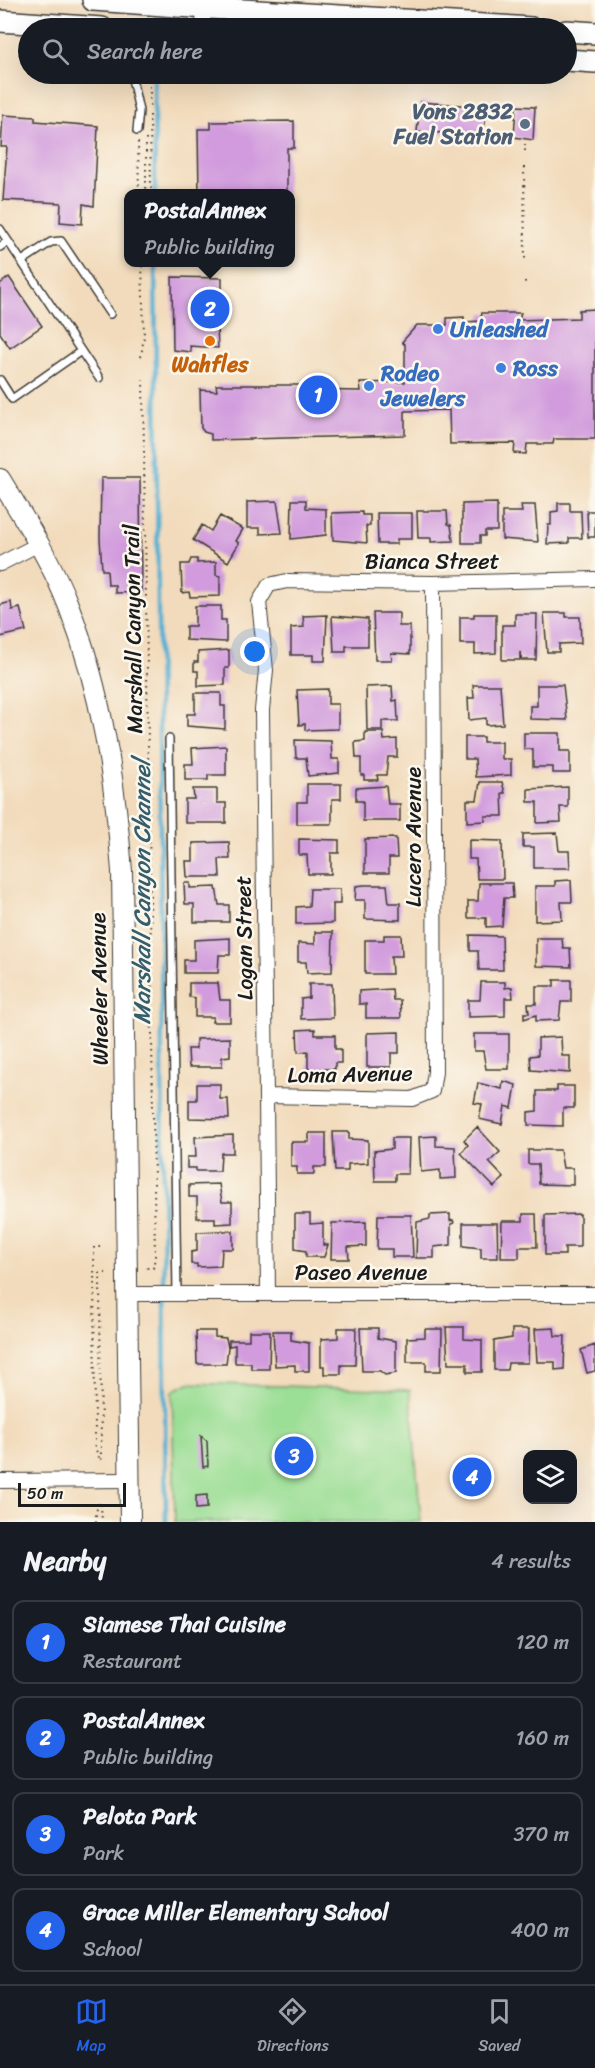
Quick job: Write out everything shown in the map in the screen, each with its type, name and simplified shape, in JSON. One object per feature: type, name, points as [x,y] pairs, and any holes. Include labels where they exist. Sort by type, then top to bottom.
[{"type":"main road","points":[[106,1],[177,6],[203,12],[326,18]]},
{"type":"main road","points":[[0,21],[18,22]]},
{"type":"main road","points":[[577,32],[595,33]]},
{"type":"main road","points":[[577,61],[595,62]]},
{"type":"main road","name":"Wheeler Avenue","points":[[0,479],[39,544],[69,606],[86,656],[104,723],[116,800],[122,871],[130,1522]]},
{"type":"street","points":[[0,564],[39,544]]},
{"type":"street","name":"Bianca Street","points":[[269,585],[287,581],[432,583],[595,579]]},
{"type":"street","name":"Lucero Avenue","points":[[432,583],[435,1072],[432,1091]]},
{"type":"street","name":"Logan Street","points":[[268,1293],[262,710],[266,670],[259,602],[269,585]]},
{"type":"street","name":"Loma Avenue","points":[[267,1096],[412,1099],[432,1091]]},
{"type":"street","name":"Paseo Avenue","points":[[127,1294],[595,1294]]},
{"type":"street","points":[[0,1481],[129,1480]]},
{"type":"lane","points":[[133,84],[139,111],[137,131]]},
{"type":"lane","points":[[0,229],[99,378]]},
{"type":"lane","points":[[0,247],[8,241]]},
{"type":"lane","points":[[22,261],[51,242],[62,241],[110,314]]},
{"type":"lane","points":[[0,380],[12,399],[81,351]]},
{"type":"lane","points":[[169,740],[169,1295]]},
{"type":"path","points":[[150,84],[151,189]]},
{"type":"path","points":[[140,189],[137,131],[146,131],[146,189]]},
{"type":"path","points":[[525,144],[525,151]]},
{"type":"path","points":[[524,167],[525,263]]},
{"type":"path","points":[[141,357],[144,336],[142,267]]},
{"type":"path","points":[[525,281],[525,286]]},
{"type":"path","name":"Marshall Canyon Trail","points":[[143,379],[155,1257],[153,1268],[146,1268]]},
{"type":"path","points":[[100,1247],[94,1247],[95,1448],[101,1462],[100,1273],[106,1273]]},
{"type":"path","points":[[96,1522],[96,1511],[100,1501],[102,1522]]},
{"type":"green space","points":[[188,1383],[410,1390],[421,1522],[175,1522],[172,1391]]},
{"type":"building","points":[[420,102],[486,107],[484,134],[417,132]]},
{"type":"building","name":"Vons 2832 Fuel Station","points":[[516,106],[535,107],[533,140],[514,137]]},
{"type":"building","points":[[3,115],[35,117],[35,121],[98,126],[94,206],[83,204],[82,224],[60,222],[61,203],[3,200],[7,147],[1,147]]},
{"type":"building","points":[[294,121],[294,148],[287,148],[287,189],[199,189],[198,129],[211,129],[211,122]]},
{"type":"building","points":[[9,277],[42,326],[10,348],[0,333],[0,284]]},
{"type":"building","points":[[172,277],[222,278],[222,306],[216,306],[218,348],[190,346],[191,352],[173,350]]},
{"type":"building","points":[[595,309],[595,439],[554,439],[553,444],[527,444],[526,454],[514,453],[515,443],[450,444],[449,410],[405,411],[405,435],[211,440],[211,434],[204,432],[201,428],[200,390],[217,391],[216,385],[301,385],[300,390],[361,391],[360,383],[405,382],[405,345],[402,342],[417,325],[447,325],[447,318],[464,317],[464,322],[480,321],[482,313],[521,313],[519,320],[579,318],[579,310]]},
{"type":"building","points":[[101,478],[140,478],[141,592],[115,593],[115,585],[108,585],[107,570],[102,570]]},
{"type":"building","points":[[292,500],[306,500],[306,508],[326,509],[326,535],[291,539]]},
{"type":"building","points":[[277,501],[282,533],[260,534],[260,528],[247,528],[247,502]]},
{"type":"building","points":[[497,503],[497,531],[485,531],[485,536],[480,536],[480,543],[462,543],[462,504]]},
{"type":"building","points":[[558,503],[570,503],[570,511],[581,511],[582,538],[569,538],[569,543],[547,544],[551,512],[558,511]]},
{"type":"building","points":[[521,505],[535,505],[538,542],[502,539],[502,512],[522,512]]},
{"type":"building","points":[[417,511],[447,511],[453,541],[431,542],[431,538],[418,538]]},
{"type":"building","points":[[587,511],[595,511],[595,537],[588,537]]},
{"type":"building","points":[[362,512],[362,515],[370,515],[370,526],[366,526],[367,543],[333,540],[332,513]]},
{"type":"building","points":[[377,513],[412,513],[412,539],[397,539],[397,544],[378,544]]},
{"type":"building","points":[[220,516],[243,529],[236,541],[239,543],[228,562],[193,540],[202,525],[211,531]]},
{"type":"building","points":[[191,559],[197,559],[197,563],[216,562],[216,575],[220,576],[220,596],[190,597],[189,592],[182,593],[181,564],[189,564]]},
{"type":"building","points":[[11,602],[12,610],[20,608],[26,631],[0,637],[0,605]]},
{"type":"building","points":[[195,606],[221,606],[221,620],[226,620],[226,642],[186,640],[186,626],[195,626]]},
{"type":"building","points":[[373,613],[399,613],[399,626],[410,626],[410,654],[391,653],[392,660],[375,660]]},
{"type":"building","points":[[544,613],[566,613],[566,617],[580,617],[581,643],[559,644],[559,652],[547,652]]},
{"type":"building","points":[[474,614],[496,614],[496,653],[475,654],[475,644],[460,644],[460,617],[474,617]]},
{"type":"building","points":[[515,614],[537,614],[536,660],[522,660],[520,652],[520,660],[502,660],[502,625],[515,625]]},
{"type":"building","points":[[327,615],[325,661],[313,661],[313,655],[291,655],[291,628],[304,627],[303,616]]},
{"type":"building","points":[[332,616],[368,619],[368,646],[346,646],[346,652],[334,652]]},
{"type":"building","points":[[229,650],[229,668],[225,668],[225,685],[198,686],[198,671],[194,671],[194,662],[198,662],[198,652]]},
{"type":"building","points":[[473,685],[500,685],[503,724],[486,725],[486,718],[469,720],[468,698],[474,698]]},
{"type":"building","points":[[537,685],[563,685],[567,720],[530,719],[530,706],[537,706]]},
{"type":"building","points":[[392,686],[393,701],[397,700],[398,721],[382,721],[382,730],[367,730],[366,687]]},
{"type":"building","points":[[328,689],[328,704],[338,704],[338,729],[305,730],[305,724],[299,725],[297,690]]},
{"type":"building","points":[[195,693],[221,693],[221,706],[225,706],[225,729],[187,726],[187,714],[195,714]]},
{"type":"building","points":[[365,732],[383,732],[384,740],[397,739],[397,757],[388,757],[386,775],[377,775],[378,780],[364,780],[364,775],[361,775],[361,758],[356,758],[355,742],[365,741]]},
{"type":"building","points":[[524,733],[560,733],[560,751],[570,751],[570,773],[553,773],[553,767],[533,767],[533,749],[524,749]]},
{"type":"building","points":[[465,737],[483,737],[483,742],[502,742],[502,759],[511,759],[511,775],[476,777],[475,759],[465,759]]},
{"type":"building","points":[[295,740],[331,741],[332,759],[339,759],[339,773],[308,776],[306,758],[296,758]]},
{"type":"building","points":[[226,746],[226,775],[208,775],[208,780],[185,780],[185,764],[193,764],[192,748]]},
{"type":"building","points":[[480,782],[502,782],[505,793],[502,793],[503,816],[485,816],[485,821],[467,822],[467,800],[477,800]]},
{"type":"building","points":[[307,784],[341,784],[341,799],[332,799],[332,824],[297,824],[297,802],[307,802]]},
{"type":"building","points":[[386,786],[388,804],[400,804],[400,821],[363,821],[363,801],[356,801],[356,788]]},
{"type":"building","points":[[568,787],[568,807],[560,807],[561,822],[537,823],[537,802],[528,802],[528,789]]},
{"type":"building","points":[[193,789],[217,789],[217,803],[226,803],[226,823],[185,823],[185,799],[194,799]]},
{"type":"building","points":[[557,833],[559,851],[569,851],[570,868],[534,868],[534,847],[523,847],[523,834]]},
{"type":"building","points":[[396,838],[397,858],[389,858],[389,873],[365,873],[365,839]]},
{"type":"building","points":[[299,839],[339,840],[339,853],[331,853],[331,874],[308,874],[307,855],[299,855]]},
{"type":"building","points":[[469,840],[502,841],[503,879],[477,879],[476,859],[469,859]]},
{"type":"building","points":[[229,842],[230,859],[219,859],[220,877],[187,877],[186,861],[193,861],[193,843]]},
{"type":"building","points":[[571,880],[572,902],[561,902],[562,920],[535,921],[535,886],[555,886],[555,881]]},
{"type":"building","points":[[184,883],[190,883],[190,888],[216,887],[219,905],[229,905],[229,922],[194,922],[194,904],[185,904]]},
{"type":"building","points":[[479,883],[512,883],[513,898],[504,898],[502,926],[486,927],[486,918],[468,918],[468,901],[478,901]]},
{"type":"building","points":[[387,885],[389,903],[400,903],[400,920],[365,919],[365,900],[355,900],[356,886]]},
{"type":"building","points":[[310,889],[340,889],[340,904],[333,904],[333,923],[296,924],[296,907],[309,906]]},
{"type":"building","points":[[315,932],[333,932],[332,972],[307,973],[306,962],[298,962],[298,943],[315,944]]},
{"type":"building","points":[[384,935],[401,935],[402,956],[391,956],[392,974],[365,974],[365,940],[384,940]]},
{"type":"building","points":[[470,935],[502,936],[503,970],[479,970],[478,951],[470,951]]},
{"type":"building","points":[[230,938],[230,955],[219,955],[218,973],[184,973],[184,960],[194,960],[194,940]]},
{"type":"building","points":[[536,938],[562,938],[563,948],[570,948],[571,967],[536,966]]},
{"type":"building","points":[[554,980],[571,980],[571,1002],[561,1002],[559,1020],[536,1021],[536,1015],[524,1019],[524,1013],[529,1013],[528,1004],[536,1004],[536,986],[554,986]]},
{"type":"building","points":[[481,982],[505,982],[505,988],[512,987],[513,998],[505,998],[505,1016],[468,1017],[468,1000],[480,1000]]},
{"type":"building","points":[[189,983],[218,983],[220,1000],[230,1000],[230,1022],[212,1022],[213,1017],[195,1017],[195,998],[189,997]]},
{"type":"building","points":[[309,984],[332,984],[333,1018],[301,1019],[301,999],[309,998]]},
{"type":"building","points":[[392,989],[393,1000],[400,1000],[401,1018],[366,1018],[366,1004],[359,1004],[359,991]]},
{"type":"building","points":[[315,1029],[315,1035],[335,1035],[335,1049],[341,1049],[341,1063],[335,1063],[335,1069],[308,1069],[308,1051],[298,1052],[297,1030]]},
{"type":"building","points":[[399,1032],[399,1053],[391,1053],[391,1067],[367,1067],[367,1033]]},
{"type":"building","points":[[474,1034],[509,1034],[509,1069],[486,1069],[483,1051],[474,1051]]},
{"type":"building","points":[[561,1037],[562,1056],[570,1056],[570,1073],[531,1070],[530,1056],[538,1055],[538,1038]]},
{"type":"building","points":[[230,1038],[230,1056],[222,1057],[222,1067],[189,1067],[188,1049],[196,1049],[196,1039]]},
{"type":"building","points":[[503,1081],[516,1085],[512,1108],[505,1106],[502,1124],[479,1119],[482,1104],[474,1103],[478,1083],[502,1089]]},
{"type":"building","points":[[197,1084],[220,1084],[220,1099],[228,1099],[229,1119],[189,1118],[189,1100],[197,1100]]},
{"type":"building","points":[[557,1086],[574,1086],[574,1108],[563,1108],[563,1126],[528,1125],[528,1112],[537,1111],[537,1091],[557,1091]]},
{"type":"building","points":[[477,1127],[500,1152],[489,1162],[504,1178],[494,1187],[461,1153],[468,1145],[464,1140]]},
{"type":"building","points":[[333,1132],[349,1132],[349,1139],[368,1140],[368,1163],[348,1164],[348,1171],[335,1171]]},
{"type":"building","points":[[309,1133],[326,1133],[326,1167],[314,1167],[314,1174],[297,1174],[297,1167],[291,1167],[291,1142],[309,1142]]},
{"type":"building","points":[[233,1135],[233,1153],[221,1153],[220,1171],[196,1171],[196,1168],[187,1168],[187,1157],[196,1157],[195,1137]]},
{"type":"building","points":[[436,1136],[436,1146],[455,1147],[456,1178],[440,1179],[440,1170],[421,1172],[419,1137]]},
{"type":"building","points":[[392,1138],[409,1138],[408,1174],[395,1174],[395,1181],[375,1181],[374,1151],[392,1149]]},
{"type":"building","points":[[528,1150],[560,1150],[563,1168],[573,1168],[573,1185],[539,1184],[538,1164],[528,1164]]},
{"type":"building","points":[[219,1184],[222,1202],[232,1202],[232,1223],[215,1224],[215,1218],[197,1218],[197,1197],[189,1197],[189,1185]]},
{"type":"building","points":[[295,1214],[310,1214],[310,1224],[323,1223],[323,1245],[328,1245],[324,1257],[306,1257],[306,1251],[295,1249]]},
{"type":"building","points":[[450,1214],[450,1221],[453,1220],[454,1223],[451,1224],[451,1245],[434,1247],[434,1258],[416,1258],[417,1222],[430,1219],[430,1215]]},
{"type":"building","points":[[523,1214],[536,1214],[537,1247],[519,1247],[519,1258],[501,1258],[502,1221],[523,1221]]},
{"type":"building","points":[[580,1214],[580,1247],[565,1247],[565,1255],[545,1255],[545,1215]]},
{"type":"building","points":[[378,1215],[411,1215],[413,1257],[392,1257],[392,1249],[377,1249]]},
{"type":"building","points":[[366,1222],[366,1246],[348,1247],[349,1259],[331,1259],[332,1223]]},
{"type":"building","points":[[463,1223],[497,1223],[498,1258],[481,1258],[481,1248],[463,1246]]},
{"type":"building","points":[[233,1231],[233,1249],[222,1249],[221,1266],[197,1267],[197,1264],[191,1264],[191,1252],[197,1251],[197,1232]]},
{"type":"building","points":[[446,1327],[464,1327],[464,1339],[482,1340],[482,1372],[467,1372],[467,1364],[448,1364]]},
{"type":"building","points":[[338,1328],[356,1328],[355,1365],[341,1365],[341,1374],[324,1374],[324,1366],[321,1366],[321,1339],[338,1338]]},
{"type":"building","points":[[360,1328],[378,1328],[378,1338],[396,1341],[396,1373],[385,1375],[380,1371],[362,1371]]},
{"type":"building","points":[[554,1328],[555,1336],[565,1336],[564,1369],[555,1370],[555,1362],[537,1362],[535,1329]]},
{"type":"building","points":[[425,1329],[442,1329],[441,1371],[426,1371],[426,1362],[407,1362],[407,1338],[425,1337]]},
{"type":"building","points":[[512,1329],[529,1329],[528,1363],[508,1363],[507,1370],[494,1370],[494,1341],[512,1338]]},
{"type":"building","points":[[196,1331],[215,1331],[215,1337],[226,1338],[228,1347],[226,1364],[197,1364]]},
{"type":"building","points":[[249,1331],[270,1331],[269,1369],[251,1369],[251,1363],[235,1363],[235,1345],[229,1346],[229,1340],[249,1340]]},
{"type":"building","points":[[273,1331],[291,1331],[291,1340],[309,1343],[309,1371],[295,1371],[295,1365],[275,1366]]},
{"type":"building","points":[[595,1345],[595,1371],[587,1373],[581,1350]]},
{"type":"building","points":[[201,1436],[207,1441],[208,1466],[203,1467]]},
{"type":"building","points":[[207,1495],[207,1508],[196,1509],[196,1496]]},
{"type":"waterway","name":"Marshall Canyon Channel","points":[[154,84],[155,189]]},
{"type":"waterway","name":"Marshall Canyon Channel","points":[[155,267],[166,1522]]},
{"type":"place","name":"Vons 2832 Fuel Station","points":[[525,124]]},
{"type":"place","name":"PostalAnnex","points":[[210,309]]},
{"type":"place","name":"Unleashed","points":[[438,329]]},
{"type":"place","name":"Wahfles","points":[[210,341]]},
{"type":"place","name":"Ross","points":[[501,368]]},
{"type":"place","name":"Rodeo Jewelers","points":[[369,386]]},
{"type":"place","name":"Siamese Thai Cuisine","points":[[318,395]]},
{"type":"place","name":"Pelota Park","points":[[294,1456]]},
{"type":"place","name":"Grace Miller Elementary School","points":[[472,1477]]}]
